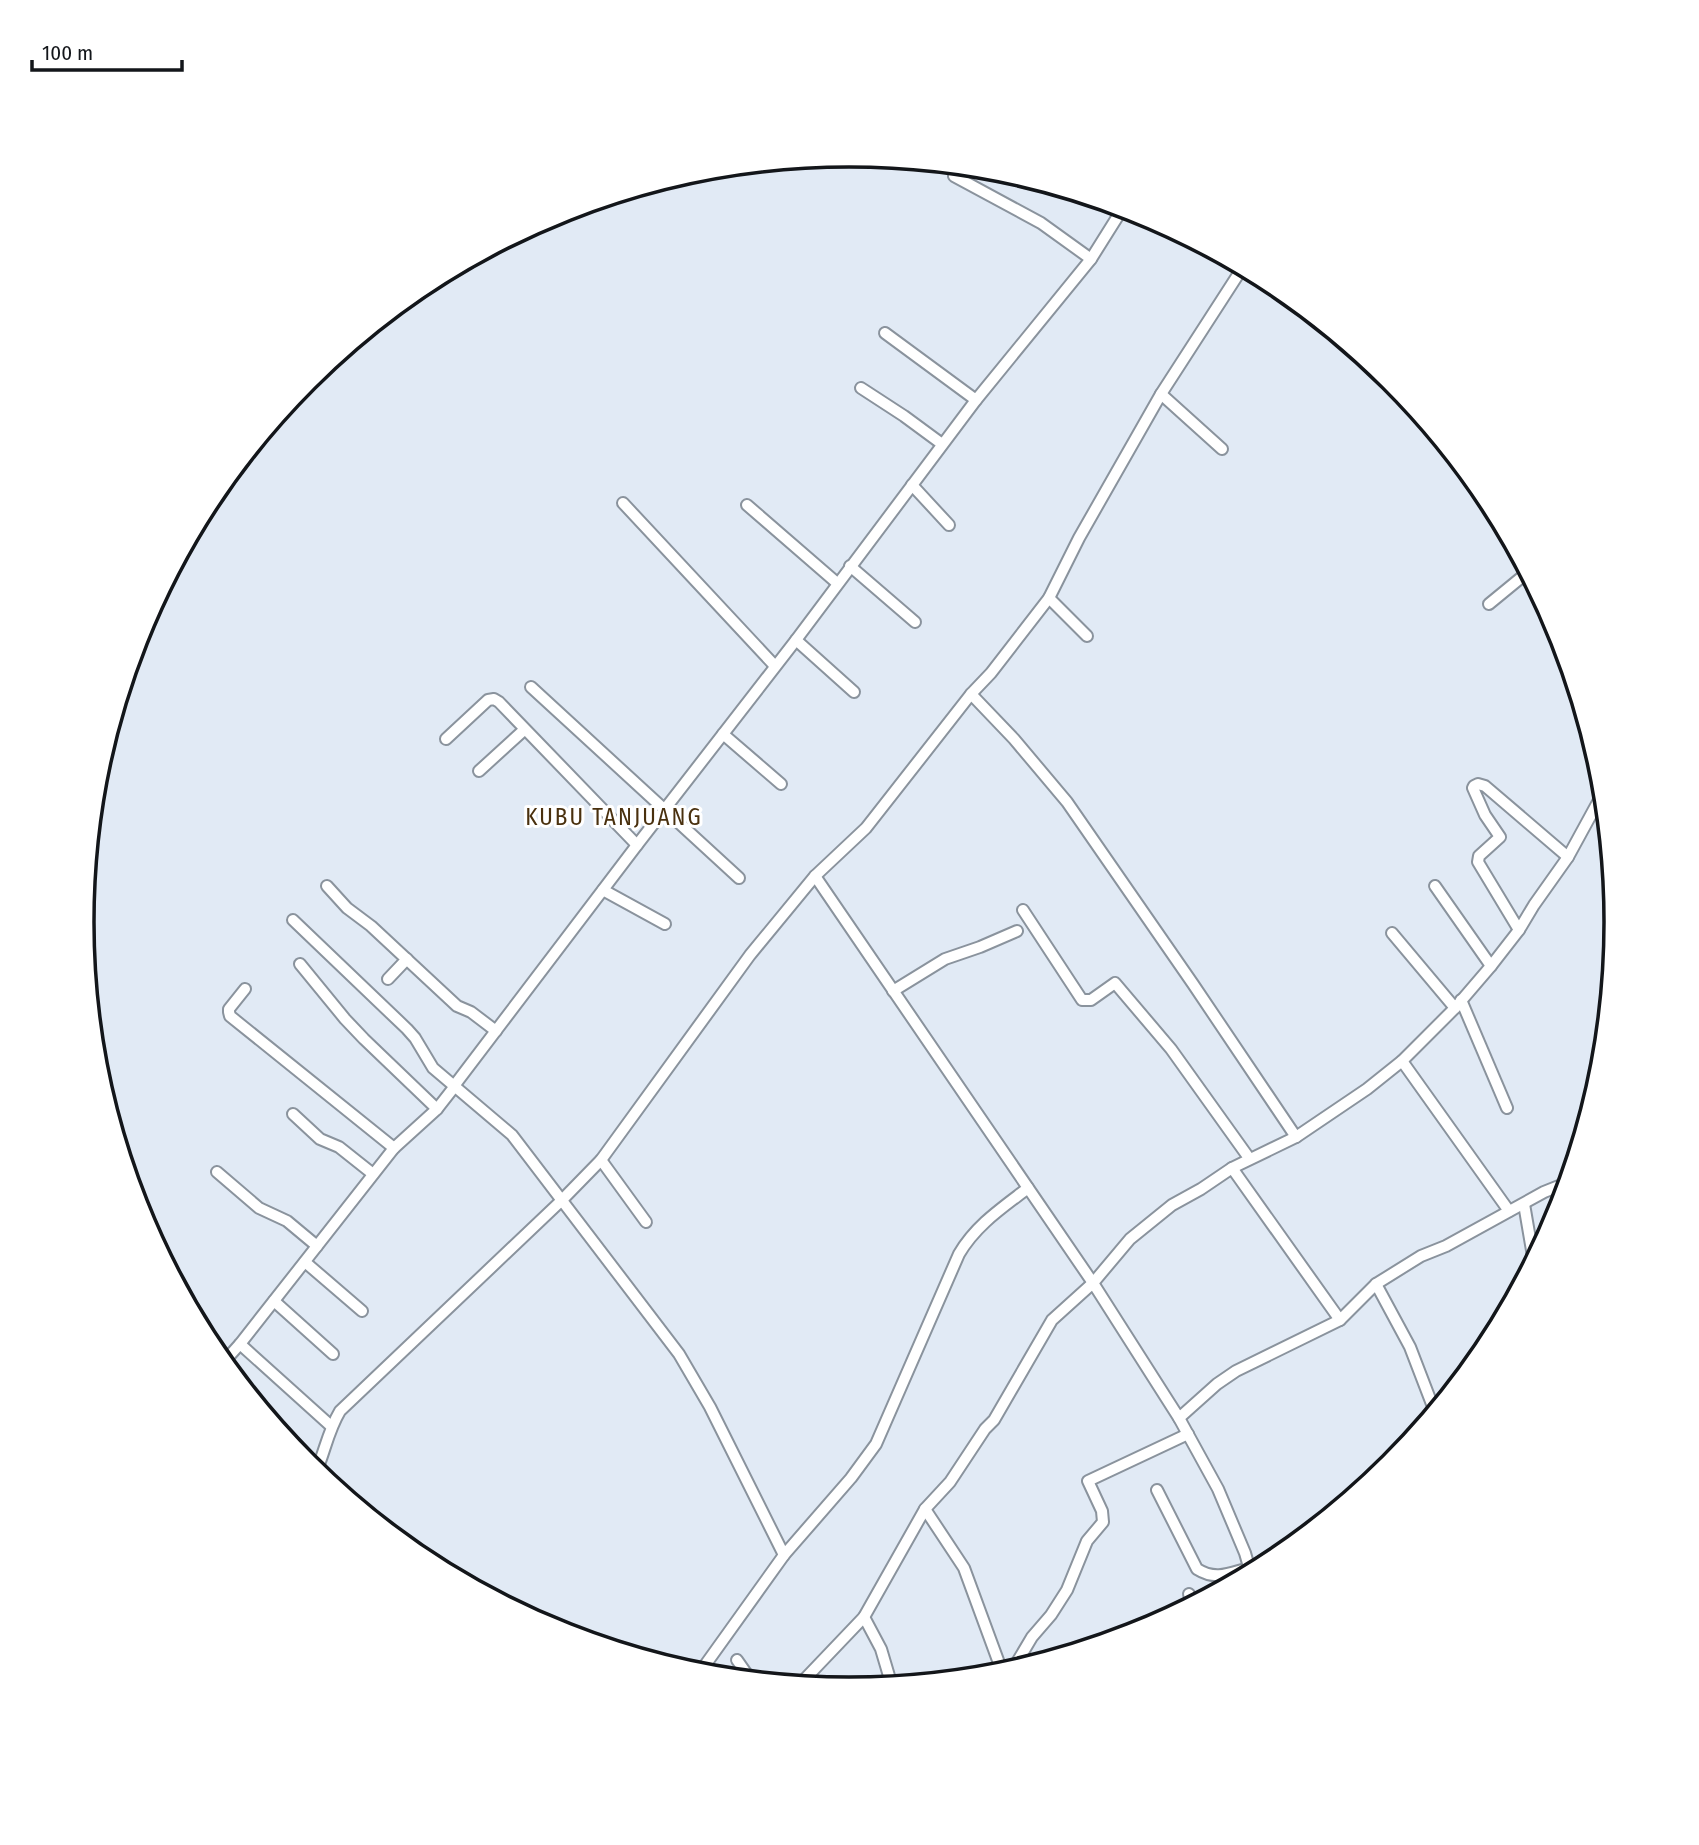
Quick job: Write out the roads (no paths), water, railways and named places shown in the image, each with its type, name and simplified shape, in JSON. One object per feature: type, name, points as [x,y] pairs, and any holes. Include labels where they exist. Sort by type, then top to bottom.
[{"type":"street","points":[[954,176],[1041,223],[1091,259]]},
{"type":"street","points":[[231,1354],[394,1148],[437,1109],[456,1086],[942,444],[1091,259],[1117,217]]},
{"type":"street","points":[[321,1461],[331,1426],[340,1411],[601,1160],[750,955],[815,876],[866,828],[1049,598],[1079,538],[1161,394],[1238,276]]},
{"type":"street","points":[[884,333],[976,400]]},
{"type":"street","points":[[862,388],[942,444]]},
{"type":"street","points":[[1161,394],[1222,449]]},
{"type":"street","points":[[912,485],[949,525]]},
{"type":"street","points":[[623,503],[775,666]]},
{"type":"street","points":[[747,505],[837,583]]},
{"type":"street","points":[[850,566],[915,622]]},
{"type":"street","points":[[1489,604],[1521,578]]},
{"type":"street","points":[[1049,598],[1087,636]]},
{"type":"street","points":[[796,640],[853,692]]},
{"type":"street","points":[[531,687],[739,878]]},
{"type":"street","points":[[971,694],[1068,802],[1296,1137]]},
{"type":"street","points":[[446,738],[488,700],[494,699],[637,845]]},
{"type":"street","points":[[479,771],[524,730]]},
{"type":"street","points":[[723,734],[781,784]]},
{"type":"street","points":[[1519,930],[1478,862],[1479,856],[1500,836],[1483,811],[1474,786],[1485,786],[1568,857]]},
{"type":"street","points":[[807,1676],[864,1617],[925,1509],[950,1482],[985,1429],[994,1420],[1052,1320],[1093,1283],[1130,1239],[1172,1205],[1249,1158],[1296,1137],[1367,1089],[1402,1061],[1458,1004],[1519,930],[1568,857],[1595,807]]},
{"type":"street","points":[[815,876],[1093,1283],[1179,1419],[1218,1489],[1247,1564]]},
{"type":"street","points":[[327,886],[346,908],[371,926],[457,1006],[471,1012],[496,1031]]},
{"type":"street","points":[[1435,886],[1491,966]]},
{"type":"street","points":[[603,890],[665,924]]},
{"type":"street","points":[[1023,910],[1083,1000],[1091,1000],[1115,983],[1130,998],[1171,1049],[1249,1158]]},
{"type":"street","points":[[293,920],[407,1029],[433,1068],[512,1135],[679,1354],[710,1407],[784,1555]]},
{"type":"street","points":[[893,991],[945,959],[1017,931]]},
{"type":"street","points":[[1392,933],[1458,1004],[1507,1108]]},
{"type":"street","points":[[388,979],[407,959]]},
{"type":"street","points":[[300,964],[345,1019],[437,1109]]},
{"type":"street","points":[[245,989],[229,1009],[230,1016],[394,1148]]},
{"type":"street","points":[[1402,1061],[1509,1211]]},
{"type":"street","points":[[293,1114],[320,1139],[339,1147],[373,1174]]},
{"type":"street","points":[[601,1160],[646,1222]]},
{"type":"street","points":[[1231,1168],[1339,1320]]},
{"type":"street","points":[[216,1172],[259,1208],[283,1218],[317,1246]]},
{"type":"street","points":[[1179,1419],[1217,1384],[1236,1371],[1339,1320],[1376,1284],[1421,1256],[1446,1246],[1556,1187]]},
{"type":"street","points":[[706,1664],[784,1555],[851,1478],[876,1444],[968,1238],[981,1224],[1028,1188]]},
{"type":"street","points":[[1524,1204],[1531,1246]]},
{"type":"street","points":[[305,1262],[362,1311]]},
{"type":"street","points":[[1376,1284],[1410,1347],[1431,1402]]},
{"type":"street","points":[[274,1301],[333,1354]]},
{"type":"street","points":[[240,1345],[331,1426]]},
{"type":"street","points":[[1020,1658],[1032,1637],[1051,1615],[1066,1590],[1087,1542],[1103,1522],[1102,1511],[1088,1480],[1188,1434]]},
{"type":"street","points":[[1157,1490],[1197,1569],[1216,1576],[1230,1574]]},
{"type":"street","points":[[925,1509],[964,1568],[999,1663]]},
{"type":"street","points":[[864,1617],[881,1649],[889,1676]]},
{"type":"street","points":[[737,1660],[744,1670]]},
{"type":"district","name":"KUBU TANJUANG","points":[[614,817]]}]
